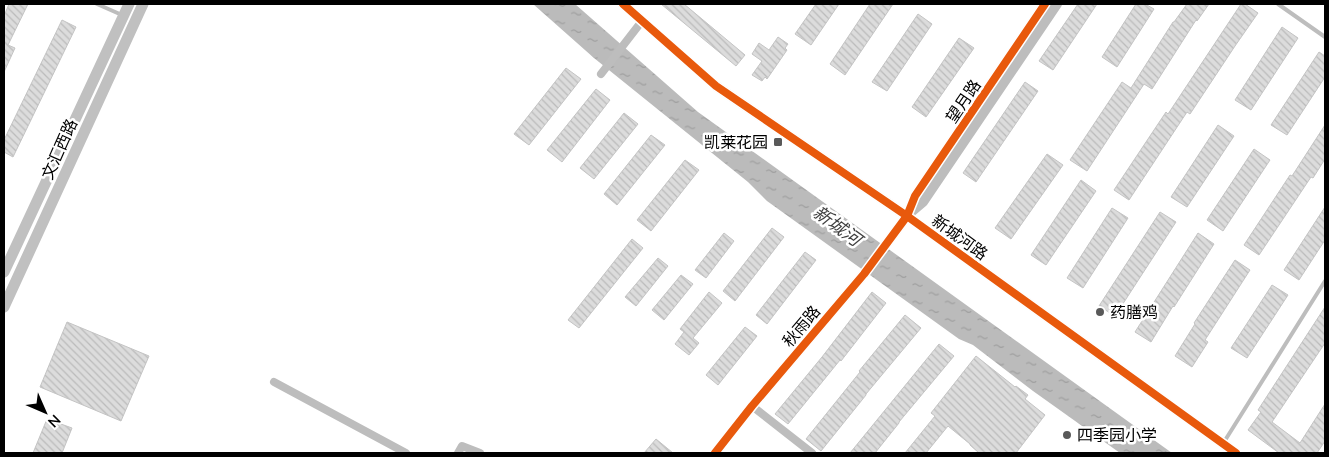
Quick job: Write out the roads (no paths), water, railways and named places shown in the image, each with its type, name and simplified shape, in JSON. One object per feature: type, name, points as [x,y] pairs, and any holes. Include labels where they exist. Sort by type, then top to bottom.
[{"type":"main road","name":"文汇西路","points":[[4,272],[129,4]]},
{"type":"main road","name":"文汇西路","points":[[4,307],[143,4]]},
{"type":"street","name":"新城河路","points":[[623,4],[716,86],[907,216],[1236,453]]},
{"type":"street","name":"望月路","points":[[907,216],[915,196],[1045,4]]},
{"type":"street","name":"望月路","points":[[907,216],[923,202],[1056,4]]},
{"type":"street","points":[[600,74],[642,21]]},
{"type":"street","name":"秋雨路","points":[[715,453],[752,406],[864,274],[907,216]]},
{"type":"street","points":[[274,382],[406,453]]},
{"type":"street","points":[[752,406],[812,453]]},
{"type":"street","points":[[458,453],[462,446],[480,453]]},
{"type":"lane","points":[[97,4],[123,16]]},
{"type":"lane","points":[[1278,4],[1325,37]]},
{"type":"lane","points":[[1223,444],[1325,280]]},
{"type":"water","name":"新城河","points":[[533,4],[575,4],[698,112],[1172,453],[1120,453],[1033,391],[973,345],[959,339],[767,201],[748,182],[594,58]]},
{"type":"place","name":"凯莱花园","points":[[778,142]]},
{"type":"place","name":"药膳鸡","points":[[1100,312]]},
{"type":"place","name":"四季园小学","points":[[1067,435]]}]
